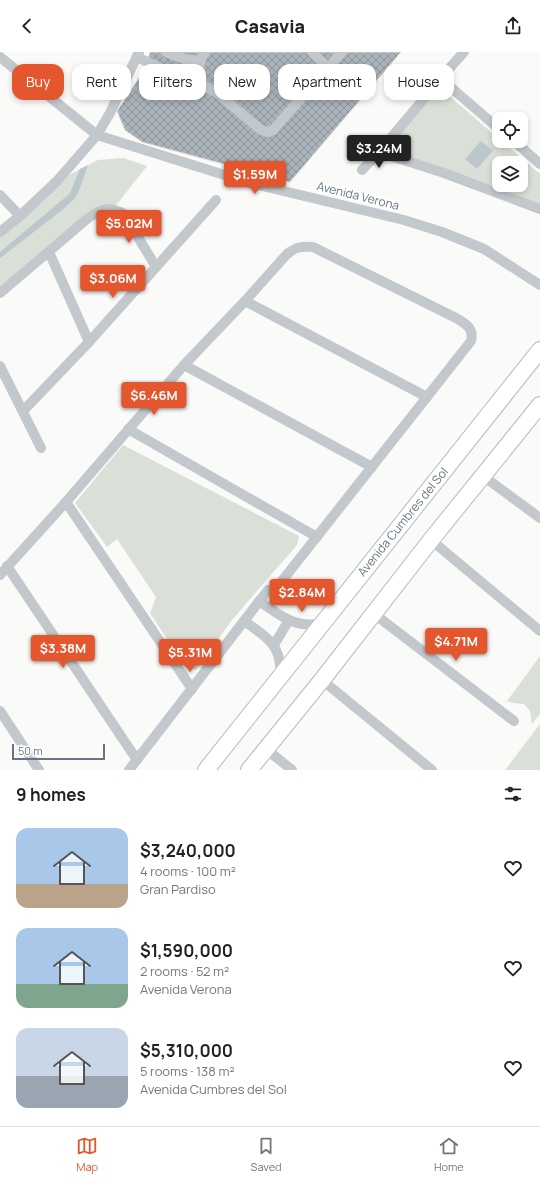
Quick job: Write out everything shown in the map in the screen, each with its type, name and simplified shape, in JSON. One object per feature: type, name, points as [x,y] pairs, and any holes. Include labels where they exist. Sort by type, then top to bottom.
[{"type":"main road","name":"Avenida Cumbres del Sol","points":[[206,770],[323,622],[537,358]]},
{"type":"main road","points":[[249,770],[540,405]]},
{"type":"street","points":[[166,52],[177,57],[200,57]]},
{"type":"street","points":[[312,52],[324,64]]},
{"type":"street","points":[[332,64],[342,52]]},
{"type":"street","points":[[453,64],[464,52]]},
{"type":"street","points":[[0,232],[20,216],[57,181],[97,135],[110,113],[138,55],[154,64]]},
{"type":"street","name":"Avenida Verona","points":[[0,57],[97,135],[250,183],[404,220],[442,232],[484,250],[540,285]]},
{"type":"street","points":[[206,87],[218,94],[261,130],[268,132],[273,130],[300,100]]},
{"type":"street","points":[[454,90],[492,122]]},
{"type":"street","points":[[362,170],[379,152],[422,100]]},
{"type":"street","points":[[522,148],[540,164]]},
{"type":"street","points":[[379,152],[444,173],[540,209]]},
{"type":"street","points":[[0,195],[20,216]]},
{"type":"street","points":[[23,411],[89,342],[216,200]]},
{"type":"street","points":[[0,293],[87,219],[100,210],[110,208],[124,214],[156,267]]},
{"type":"street","points":[[0,575],[66,502],[184,365],[293,249],[302,246],[313,247],[456,318],[466,324],[472,331],[471,341],[317,537],[273,588],[260,600],[129,770]]},
{"type":"street","points":[[49,252],[89,342]]},
{"type":"street","points":[[245,301],[427,397]]},
{"type":"street","points":[[184,365],[372,467]]},
{"type":"street","points":[[0,366],[41,448]]},
{"type":"street","points":[[128,429],[317,537]]},
{"type":"street","points":[[483,476],[540,518]]},
{"type":"street","points":[[66,502],[192,689]]},
{"type":"street","points":[[431,540],[540,631]]},
{"type":"street","points":[[8,566],[137,760]]},
{"type":"street","points":[[260,600],[289,620],[300,624],[312,625],[323,622]]},
{"type":"street","points":[[373,613],[514,721]]},
{"type":"street","points":[[274,645],[289,620]]},
{"type":"street","points":[[244,621],[265,635],[274,645],[279,654],[281,665],[280,676]]},
{"type":"street","points":[[322,680],[432,770]]},
{"type":"street","points":[[0,711],[39,770]]},
{"type":"street","points":[[266,749],[292,770]]},
{"type":"shaded area","points":[[429,100],[454,100],[492,133],[492,148],[510,148],[519,156],[492,156],[492,188],[400,154],[392,147],[394,140]]},
{"type":"shaded area","points":[[481,141],[493,151],[477,169],[465,159]]},
{"type":"shaded area","points":[[123,158],[147,166],[113,209],[100,210],[0,293],[0,232],[57,181],[98,160]]},
{"type":"shaded area","points":[[528,164],[540,174],[540,205],[504,192],[528,192]]},
{"type":"shaded area","points":[[88,165],[78,193],[74,199],[61,211],[0,258],[0,252],[70,193],[80,169]]},
{"type":"shaded area","points":[[123,445],[299,536],[297,545],[232,620],[196,670],[186,668],[150,613],[156,597],[117,539],[107,547],[75,503]]},
{"type":"shaded area","points":[[540,656],[540,714],[532,724],[530,711],[524,704],[507,701]]},
{"type":"shaded area","points":[[540,724],[540,770],[505,770]]},
{"type":"building","points":[[150,52],[401,52],[391,64],[384,64],[384,72],[376,81],[376,64],[278,64],[278,100],[360,100],[290,182],[142,142],[125,130],[117,111],[124,100],[131,100],[131,90],[139,78],[139,100],[206,100],[206,64],[146,64]]}]
